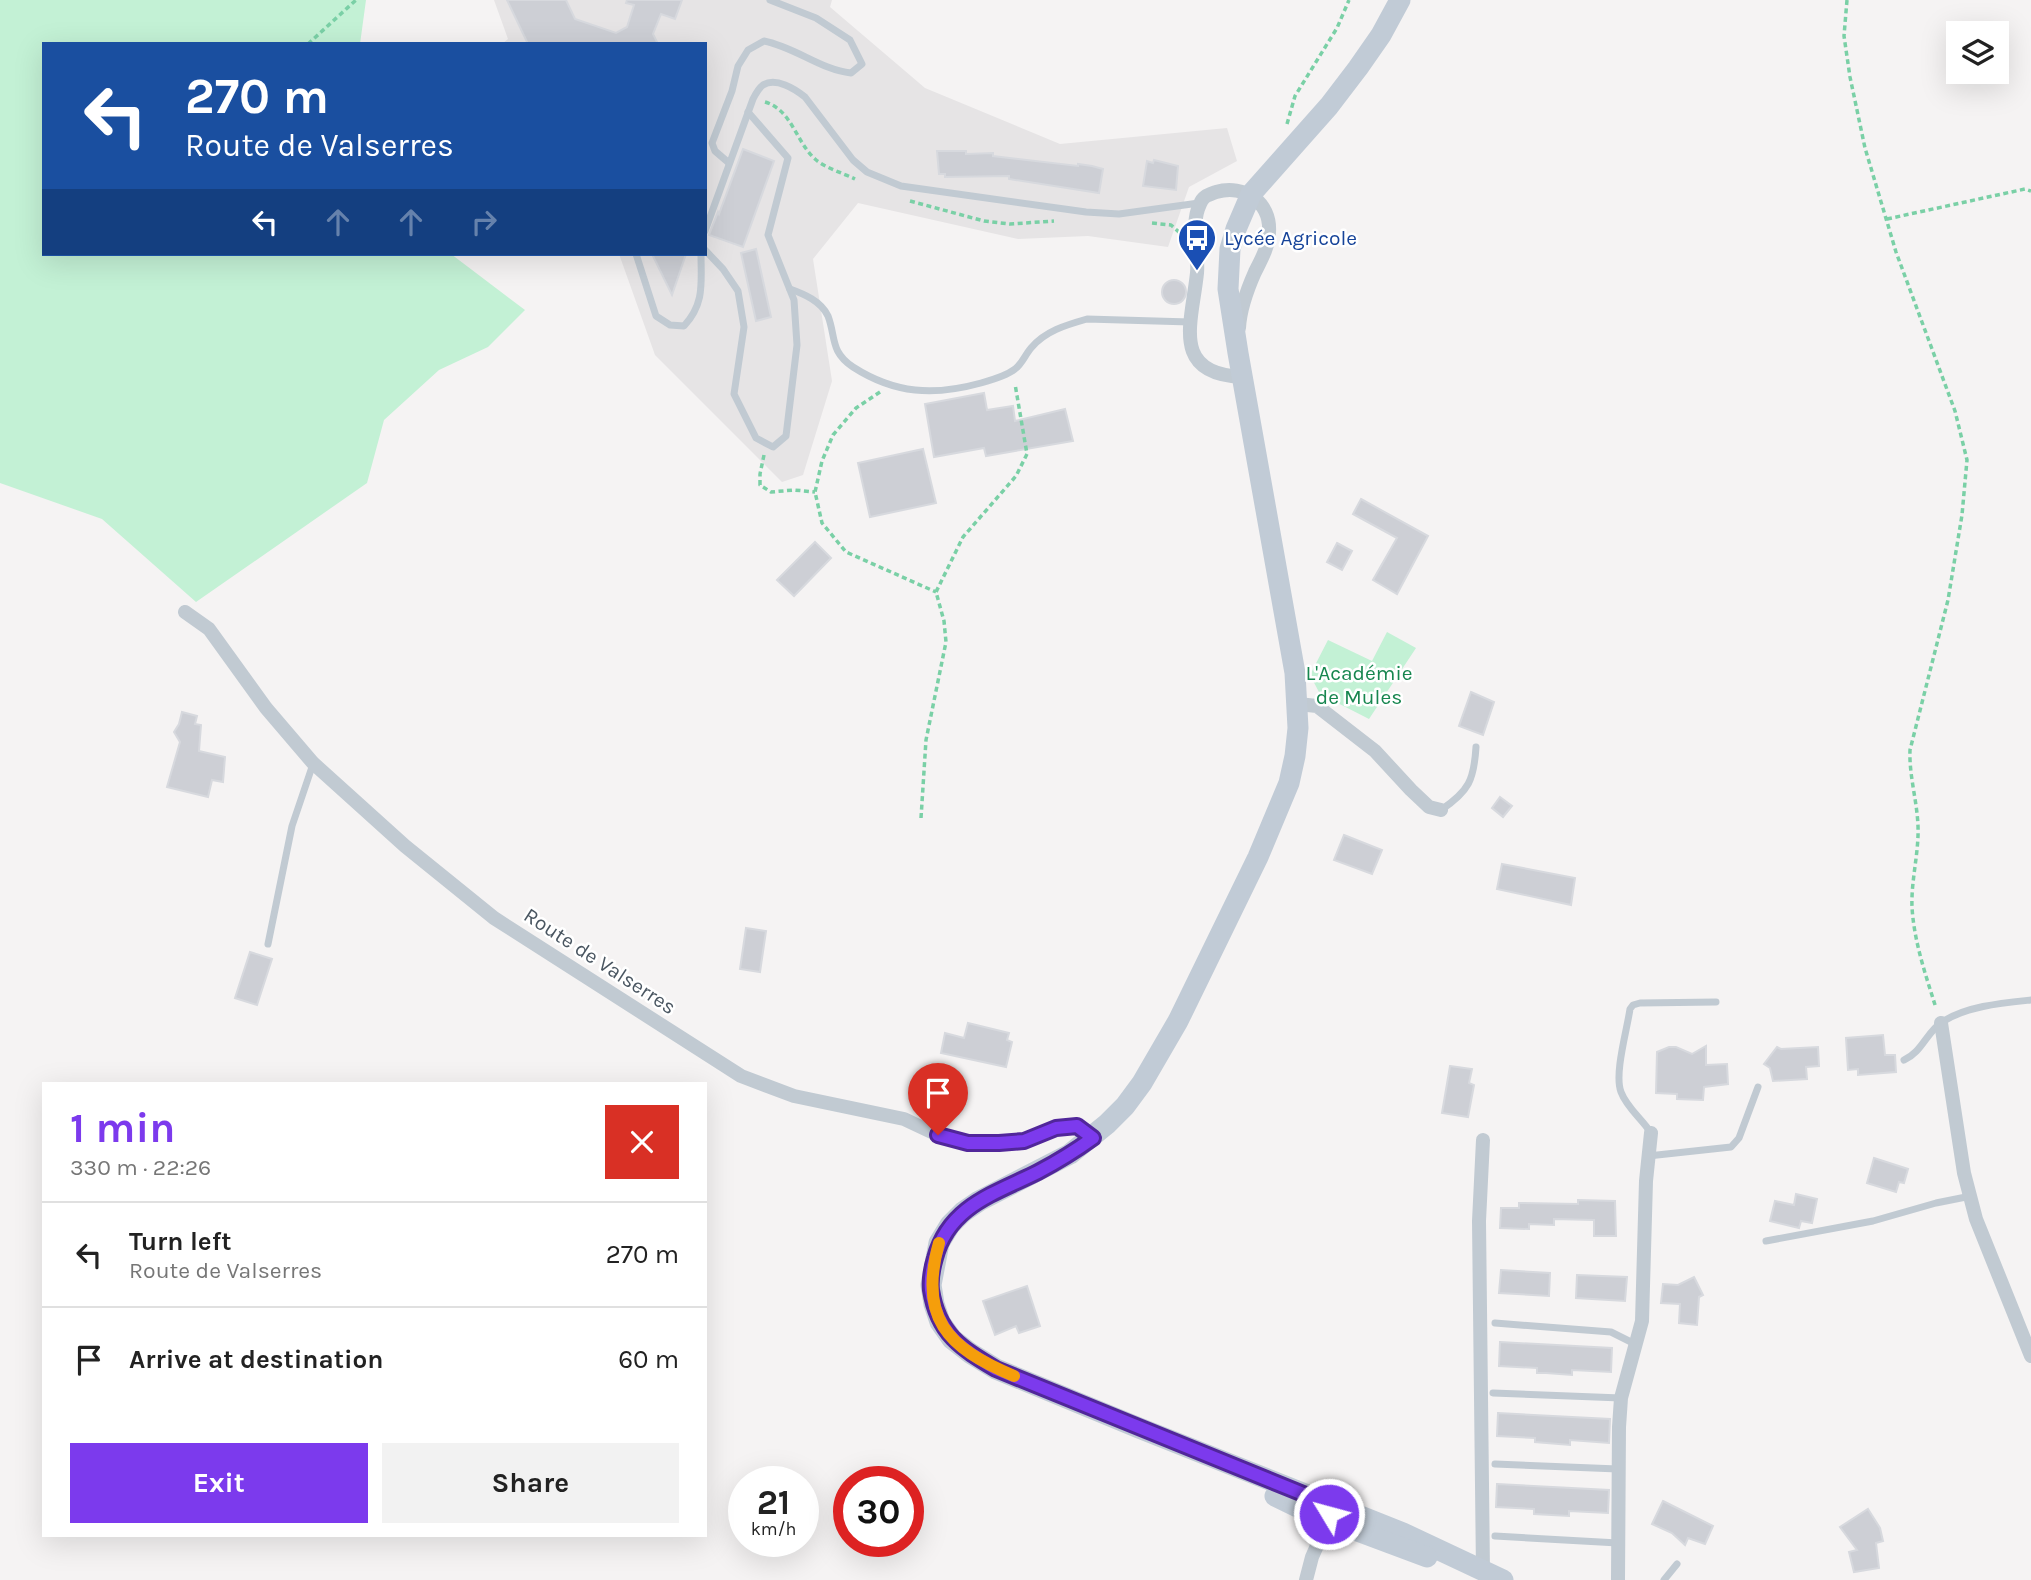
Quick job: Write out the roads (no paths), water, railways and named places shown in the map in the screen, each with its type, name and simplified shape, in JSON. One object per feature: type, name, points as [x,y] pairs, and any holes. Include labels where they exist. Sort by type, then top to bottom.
[{"type":"street","points":[[1400,0],[1381,35],[1329,106],[1251,194],[1236,229],[1228,272],[1228,289],[1242,377],[1295,673],[1298,704],[1295,756],[1289,783],[1258,857],[1178,1021],[1125,1106],[1093,1138],[1070,1154],[979,1201],[950,1225],[939,1242],[931,1284],[933,1304],[946,1331],[970,1353],[996,1369],[1326,1511],[1412,1553],[1483,1572]]},
{"type":"street","points":[[1238,353],[1239,321],[1246,293],[1266,249],[1270,233],[1268,217],[1259,200],[1251,194],[1237,190],[1222,190],[1206,195],[1197,214],[1197,272],[1190,322],[1192,348],[1195,358],[1203,366],[1223,376],[1242,377]]},
{"type":"street","name":"Route de Valserres","points":[[185,612],[209,629],[266,708],[313,763],[405,845],[494,918],[741,1076],[794,1096],[904,1119],[938,1135],[968,1143],[1024,1141],[1056,1128],[1077,1126],[1093,1138]]},
{"type":"street","points":[[1298,704],[1317,706],[1375,751],[1429,807],[1441,810]]},
{"type":"street","points":[[1941,1023],[1964,1173],[1976,1219],[2031,1356]]},
{"type":"street","points":[[1618,1580],[1621,1398],[1642,1321],[1651,1133]]},
{"type":"street","points":[[1483,1140],[1479,1221],[1483,1572]]},
{"type":"street","points":[[1326,1511],[1403,1533],[1503,1580]]},
{"type":"street","points":[[1306,1580],[1326,1511]]},
{"type":"lane","points":[[729,163],[715,151],[712,143],[732,92],[738,66],[748,50],[764,41],[783,45],[838,72],[852,73],[862,64],[850,40],[816,18],[770,0]]},
{"type":"lane","points":[[707,225],[748,112],[762,86],[771,83],[795,89],[805,97],[853,160],[867,172],[901,186],[1108,214],[1200,203]]},
{"type":"lane","points":[[707,252],[738,290],[744,327],[734,394],[756,439],[774,447],[786,436],[797,345],[794,299],[768,235],[788,158],[748,112]]},
{"type":"lane","points":[[637,256],[656,316],[670,325],[684,327],[694,316],[699,303],[701,256]]},
{"type":"lane","points":[[790,289],[817,303],[827,316],[839,353],[851,366],[890,385],[917,391],[939,392],[989,381],[1013,372],[1035,343],[1057,328],[1087,319],[1190,322]]},
{"type":"lane","points":[[1441,810],[1455,800],[1474,774],[1476,747]]},
{"type":"lane","points":[[268,944],[292,826],[313,763]]},
{"type":"lane","points":[[1904,1060],[1916,1055],[1941,1023],[1993,1004],[2031,1000]]},
{"type":"lane","points":[[1651,1133],[1621,1093],[1620,1071],[1630,1009],[1640,1003],[1716,1002]]},
{"type":"lane","points":[[1648,1156],[1731,1147],[1739,1138],[1758,1087]]},
{"type":"lane","points":[[1766,1241],[1873,1222],[1936,1203],[1971,1196]]},
{"type":"lane","points":[[1495,1323],[1611,1332],[1635,1345]]},
{"type":"lane","points":[[1493,1393],[1621,1398]]},
{"type":"lane","points":[[1494,1464],[1618,1469]]},
{"type":"lane","points":[[1495,1536],[1618,1543]]},
{"type":"lane","points":[[1664,1580],[1677,1564]]},
{"type":"place","name":"Lycée Agricole","points":[[1197,272]]},
{"type":"park label","name":"L'Académie de Mules","points":[[1359,685]]}]
